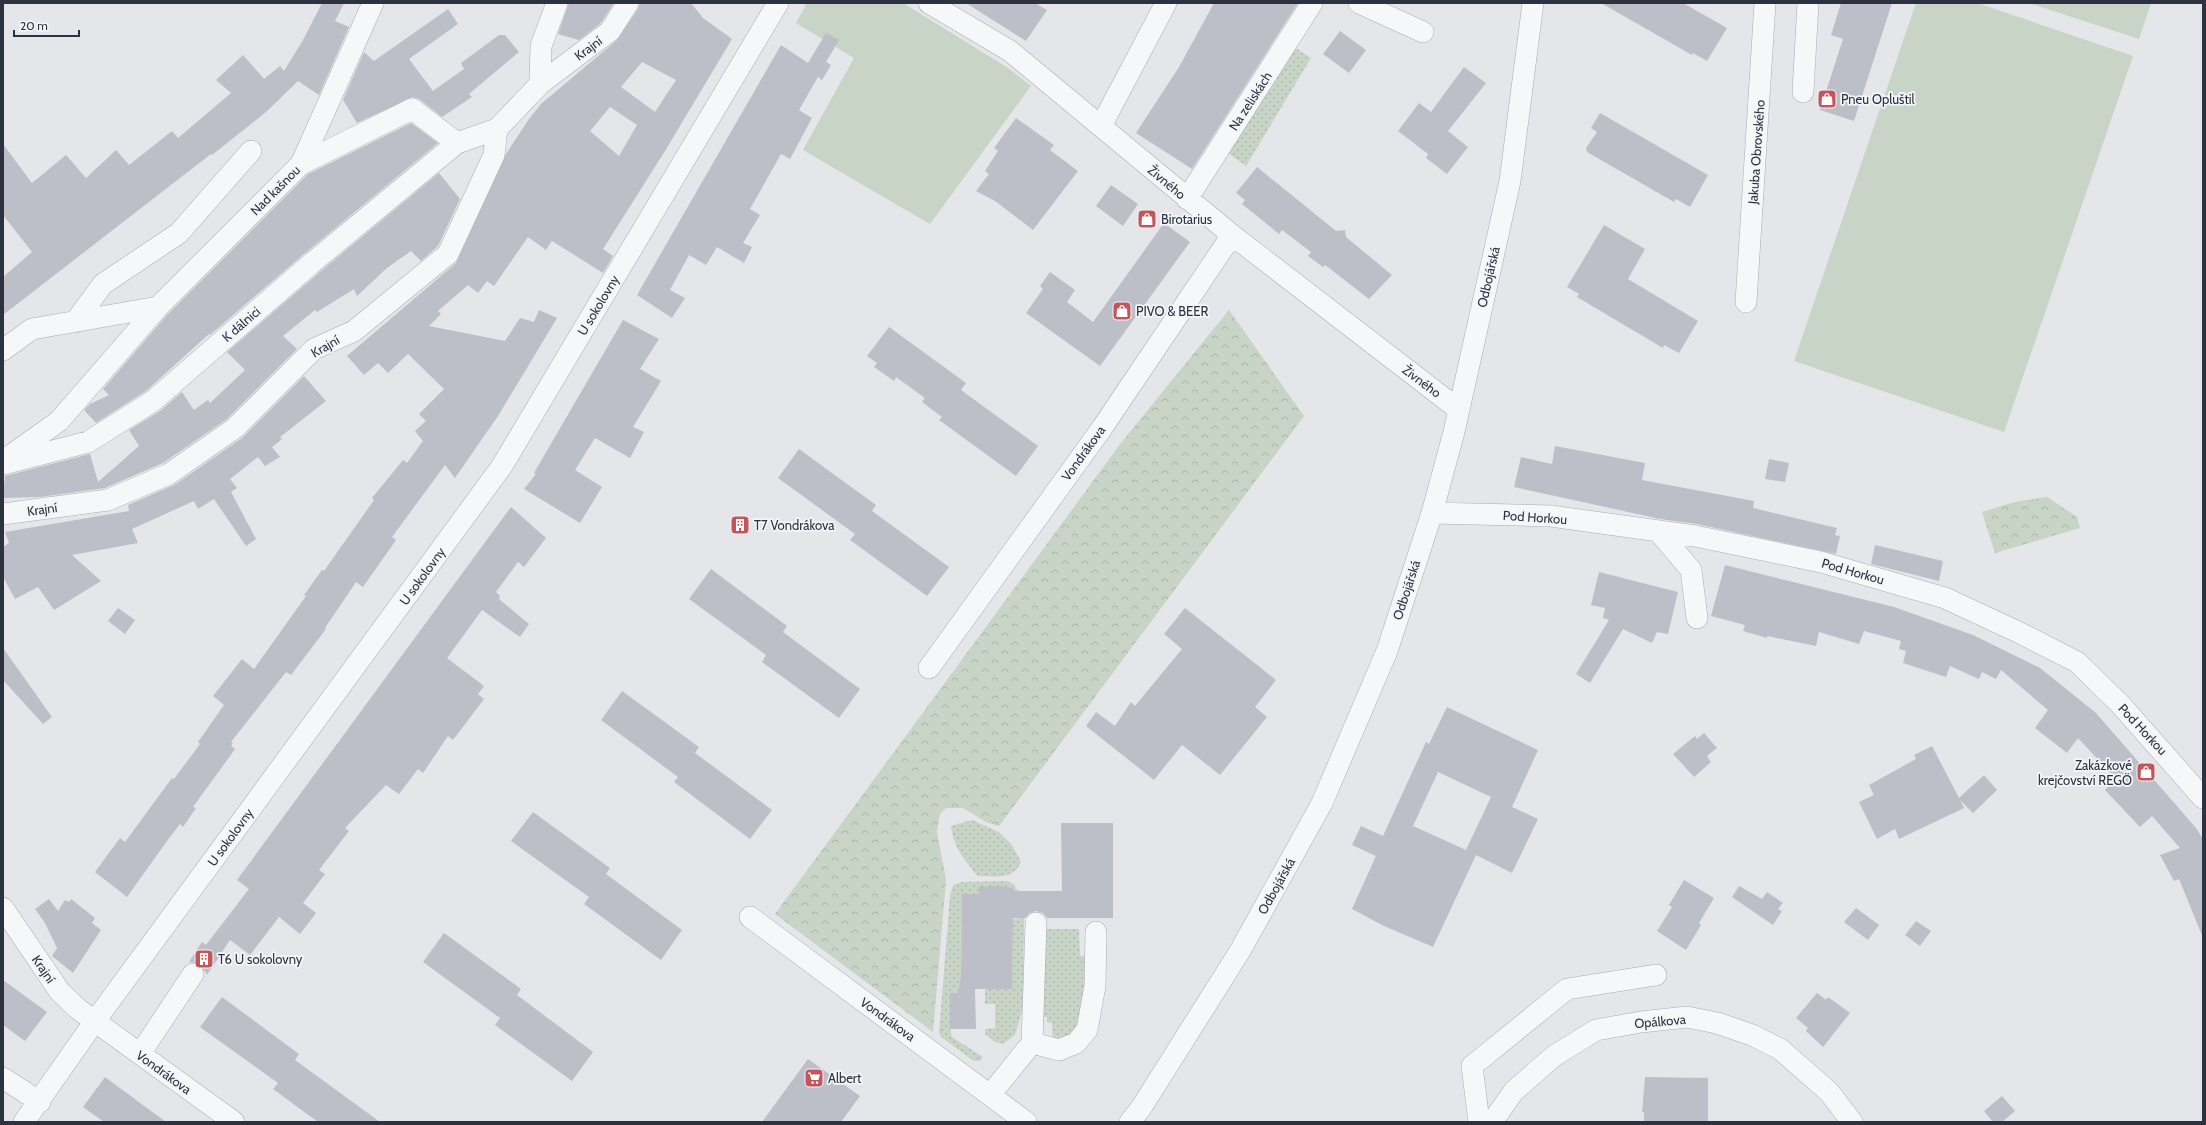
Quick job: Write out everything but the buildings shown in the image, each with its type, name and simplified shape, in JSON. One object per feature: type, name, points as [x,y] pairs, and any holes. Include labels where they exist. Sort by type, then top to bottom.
[{"type":"street","name":"Nad kašnou","points":[[3,460],[59,421],[158,307],[301,164],[373,3]]},
{"type":"street","points":[[540,84],[541,46],[557,3]]},
{"type":"street","name":"Krajní","points":[[3,514],[108,500],[170,474],[235,428],[314,350],[354,331],[448,254],[494,155],[497,129],[540,84],[610,31],[628,3]]},
{"type":"street","name":"U sokolovny","points":[[24,1122],[40,1102],[95,1021],[502,466],[778,3]]},
{"type":"street","name":"Živného","points":[[929,3],[1010,51],[1232,235],[1458,409]]},
{"type":"street","points":[[1101,126],[1166,3]]},
{"type":"street","name":"Na zeliskách","points":[[1187,199],[1312,3]]},
{"type":"street","points":[[1360,3],[1422,32]]},
{"type":"street","name":"Odbojářská","points":[[1130,1122],[1141,1108],[1240,951],[1322,803],[1387,651],[1432,513],[1458,409],[1510,181],[1533,3]]},
{"type":"street","name":"Jakuba Obrovského","points":[[1746,302],[1765,3]]},
{"type":"street","points":[[1803,92],[1808,3]]},
{"type":"street","points":[[301,164],[412,109],[457,143]]},
{"type":"street","name":"K dálnici","points":[[3,464],[88,442],[153,401],[313,262],[457,143],[497,129]]},
{"type":"street","points":[[75,322],[103,284],[180,233],[251,151]]},
{"type":"street","name":"Vondrákova","points":[[929,668],[1102,428],[1232,235]]},
{"type":"street","points":[[3,350],[32,329],[158,307]]},
{"type":"street","name":"Pod Horkou","points":[[1432,513],[1551,516],[1695,536],[1821,562],[1945,598],[2018,632],[2077,662],[2120,704],[2203,798]]},
{"type":"street","points":[[1658,531],[1691,570],[1697,618]]},
{"type":"street","name":"Krajní","points":[[3,908],[60,992],[95,1021]]},
{"type":"street","name":"Vondrákova","points":[[750,917],[1026,1122]]},
{"type":"street","points":[[990,1095],[1032,1043],[1036,923]]},
{"type":"street","points":[[1032,1043],[1059,1050],[1076,1043],[1087,1030],[1095,986],[1096,932]]},
{"type":"street","points":[[140,1054],[192,974]]},
{"type":"street","points":[[1479,1122],[1472,1066],[1567,990],[1656,975]]},
{"type":"street","name":"Opálkova","points":[[1492,1122],[1514,1091],[1554,1056],[1596,1030],[1641,1022],[1687,1017],[1717,1023],[1752,1035],[1780,1049],[1829,1092],[1852,1122]]},
{"type":"street","name":"Vondrákova","points":[[95,1021],[234,1122]]},
{"type":"street","points":[[3,1078],[40,1102]]},
{"type":"green space","points":[[807,3],[903,3],[1008,68],[1031,86],[930,224],[803,150],[854,58],[796,23]]},
{"type":"green space","points":[[1916,3],[1977,3],[2133,56],[2004,432],[1794,361]]},
{"type":"green space","points":[[2029,3],[2151,3],[2139,39]]},
{"type":"green space","points":[[1291,45],[1311,58],[1246,166],[1225,151]]},
{"type":"green space","points":[[1229,310],[1304,416],[999,826],[986,822],[963,808],[946,808],[940,814],[937,832],[946,880],[933,1032],[775,914],[1121,443]]},
{"type":"green space","points":[[2047,497],[2077,517],[2080,528],[1995,553],[1982,512],[2015,502]]},
{"type":"green space","points":[[972,820],[999,832],[1012,845],[1021,862],[1013,872],[1008,875],[997,877],[978,876],[968,864],[957,847],[952,834],[951,826]]},
{"type":"green space","points":[[1007,881],[1013,884],[1018,891],[1015,891],[1014,888],[979,887],[979,894],[962,895],[961,993],[950,994],[950,1029],[952,1037],[983,1057],[980,1061],[974,1061],[941,1037],[939,1033],[950,896],[953,885],[961,882]]},
{"type":"green space","points":[[1024,918],[1023,1008],[1015,1035],[1003,1044],[995,1042],[985,1034],[985,1029],[995,1028],[995,1004],[985,1004],[985,989],[1012,989],[1013,919]]},
{"type":"green space","points":[[1042,929],[1079,929],[1080,956],[1087,956],[1082,1021],[1072,1036],[1053,1043],[1052,1023],[1047,1022],[1047,1017],[1041,1017]]},
{"type":"place","name":"Pneu Opluštil","points":[[1827,99]]},
{"type":"place","name":"Birotarius","points":[[1147,219]]},
{"type":"place","name":"PIVO & BEER","points":[[1122,311]]},
{"type":"place","name":"T7 Vondrákova","points":[[740,525]]},
{"type":"place","name":"Zakázkové krejčovství REGÖ","points":[[2146,772]]},
{"type":"place","name":"T6 U sokolovny","points":[[204,959]]},
{"type":"place","name":"Albert","points":[[814,1078]]}]
